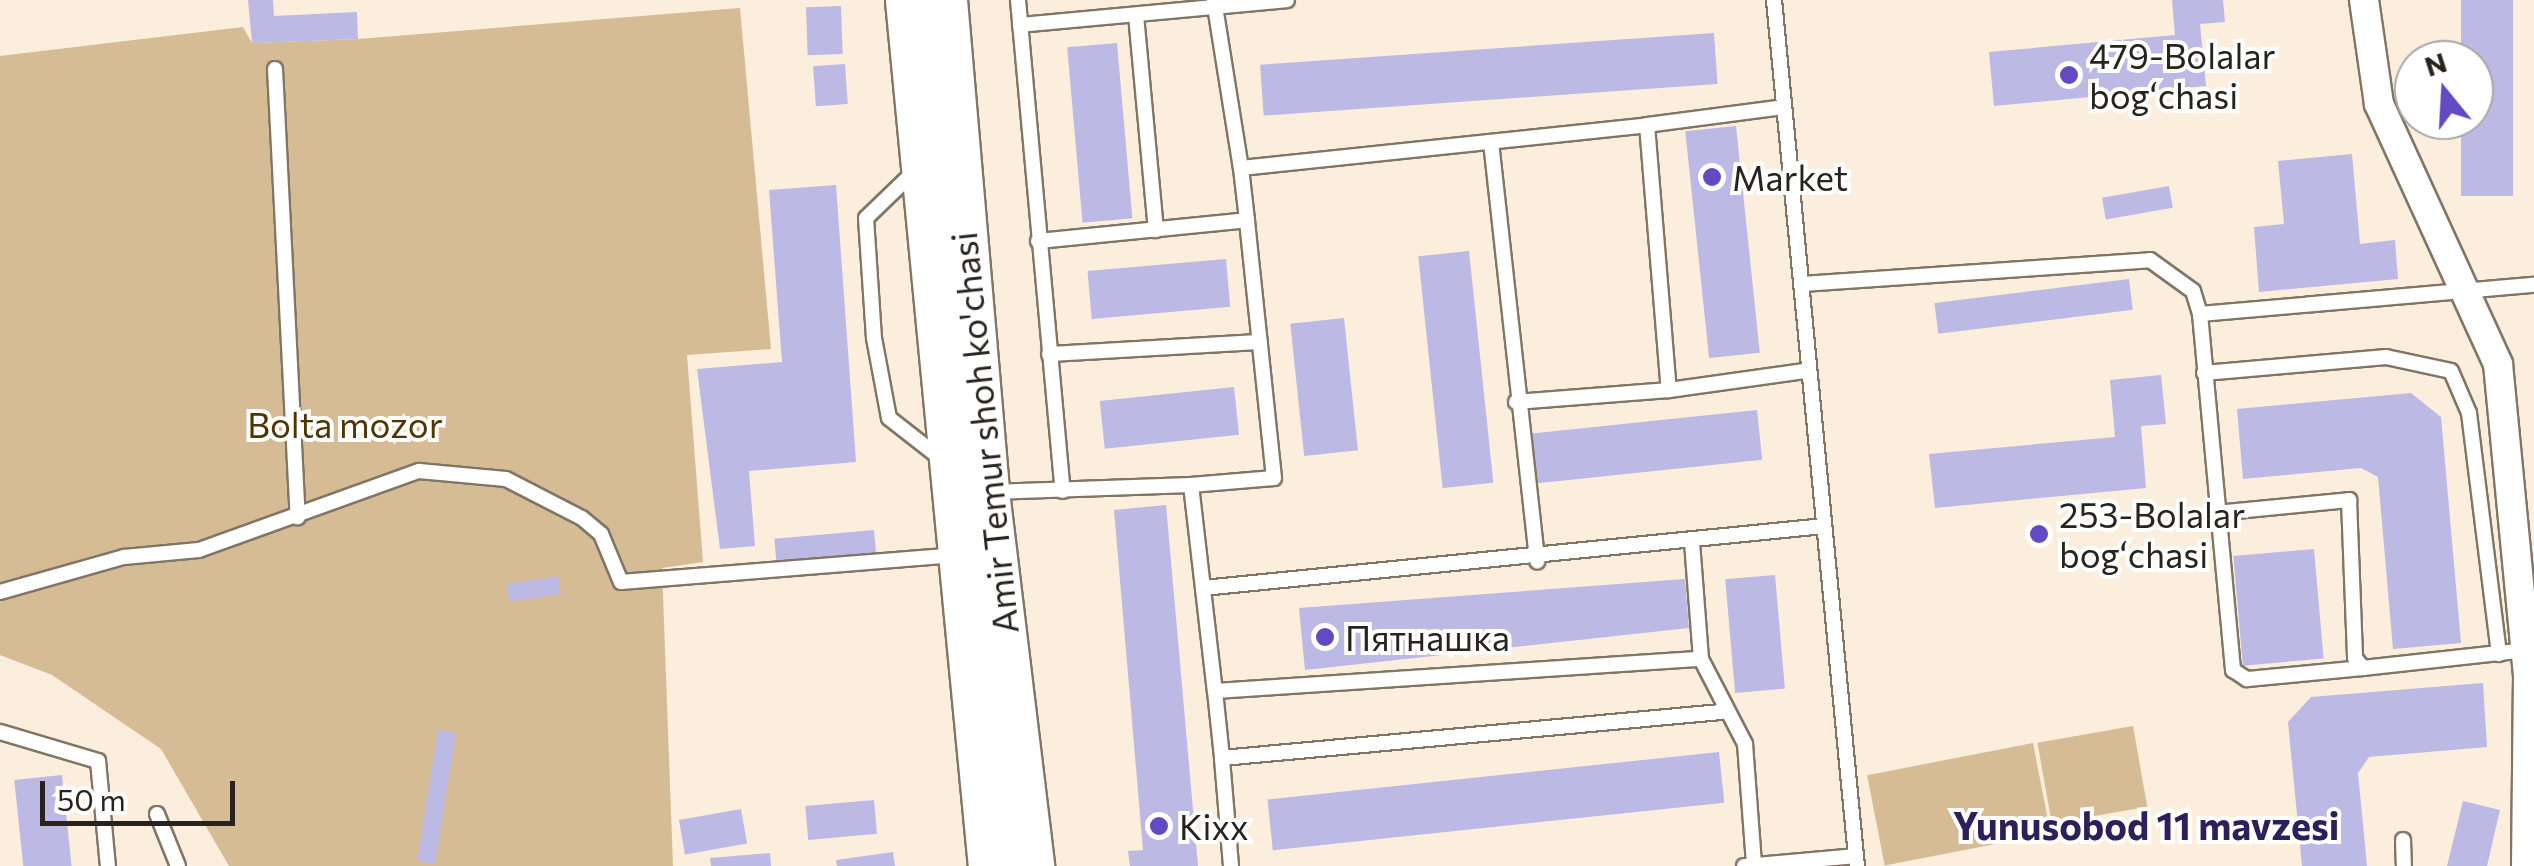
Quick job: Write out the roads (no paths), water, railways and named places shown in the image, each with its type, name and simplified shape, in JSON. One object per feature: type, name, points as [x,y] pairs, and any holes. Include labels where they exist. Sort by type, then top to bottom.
[{"type":"main road","name":"Amir Temur shoh ko'chasi","points":[[908,0],[956,556],[990,866]]},
{"type":"main road","name":"Amir Temur shoh ko'chasi","points":[[944,0],[986,492],[1031,866]]},
{"type":"street","points":[[2364,0],[2379,104],[2440,223],[2460,288],[2498,364],[2522,664],[2526,866]]},
{"type":"lane","points":[[1018,0],[1063,491]]},
{"type":"lane","points":[[1020,25],[1287,0]]},
{"type":"lane","points":[[1744,866],[1856,861],[1806,371],[1802,284],[1774,0]]},
{"type":"lane","points":[[986,492],[1191,486],[1274,478],[1241,168],[1214,4]]},
{"type":"lane","points":[[1136,14],[1156,230]]},
{"type":"lane","points":[[275,68],[298,516]]},
{"type":"lane","points":[[1241,168],[1784,107]]},
{"type":"lane","points":[[1647,125],[1669,390]]},
{"type":"lane","points":[[1491,142],[1516,402],[1537,560]]},
{"type":"lane","points":[[922,166],[866,218],[874,338],[890,418],[948,464]]},
{"type":"lane","points":[[1038,241],[1247,220]]},
{"type":"lane","points":[[1802,284],[2150,260],[2181,278],[2200,314],[2204,373],[2215,514],[2233,670],[2247,679],[2364,668],[2522,664],[2469,413],[2451,371],[2386,357],[2204,373]]},
{"type":"lane","points":[[2200,314],[2460,288],[2534,285]]},
{"type":"lane","points":[[1049,354],[1260,342]]},
{"type":"lane","points":[[1516,402],[1669,390],[1806,371]]},
{"type":"lane","points":[[0,592],[124,558],[199,550],[419,471],[506,479],[582,518],[601,534],[621,582],[956,556]]},
{"type":"lane","points":[[1191,486],[1231,866]]},
{"type":"lane","points":[[2215,514],[2349,500],[2355,658],[2364,668]]},
{"type":"lane","points":[[1204,588],[1537,560],[1824,526]]},
{"type":"lane","points":[[1692,542],[1701,660],[1721,712],[1745,744],[1754,865]]},
{"type":"lane","points":[[1215,691],[1701,660]]},
{"type":"lane","points":[[1222,758],[1721,712]]},
{"type":"lane","points":[[0,732],[98,761],[108,866]]},
{"type":"lane","points":[[157,814],[178,866]]},
{"type":"lane","points":[[2402,840],[2404,866]]},
{"type":"place","name":"479-Bolalar bogʻchasi","points":[[2069,75]]},
{"type":"place","name":"Market","points":[[1712,177]]},
{"type":"place","name":"253-Bolalar bogʻchasi","points":[[2039,534]]},
{"type":"place","name":"Пятнашка","points":[[1325,637]]},
{"type":"place","name":"Kixx","points":[[1159,826]]},
{"type":"district","name":"Yunusobod 11 mavzesi","points":[[2146,825]]},
{"type":"park label","name":"Bolta mozor","points":[[345,424]]}]
